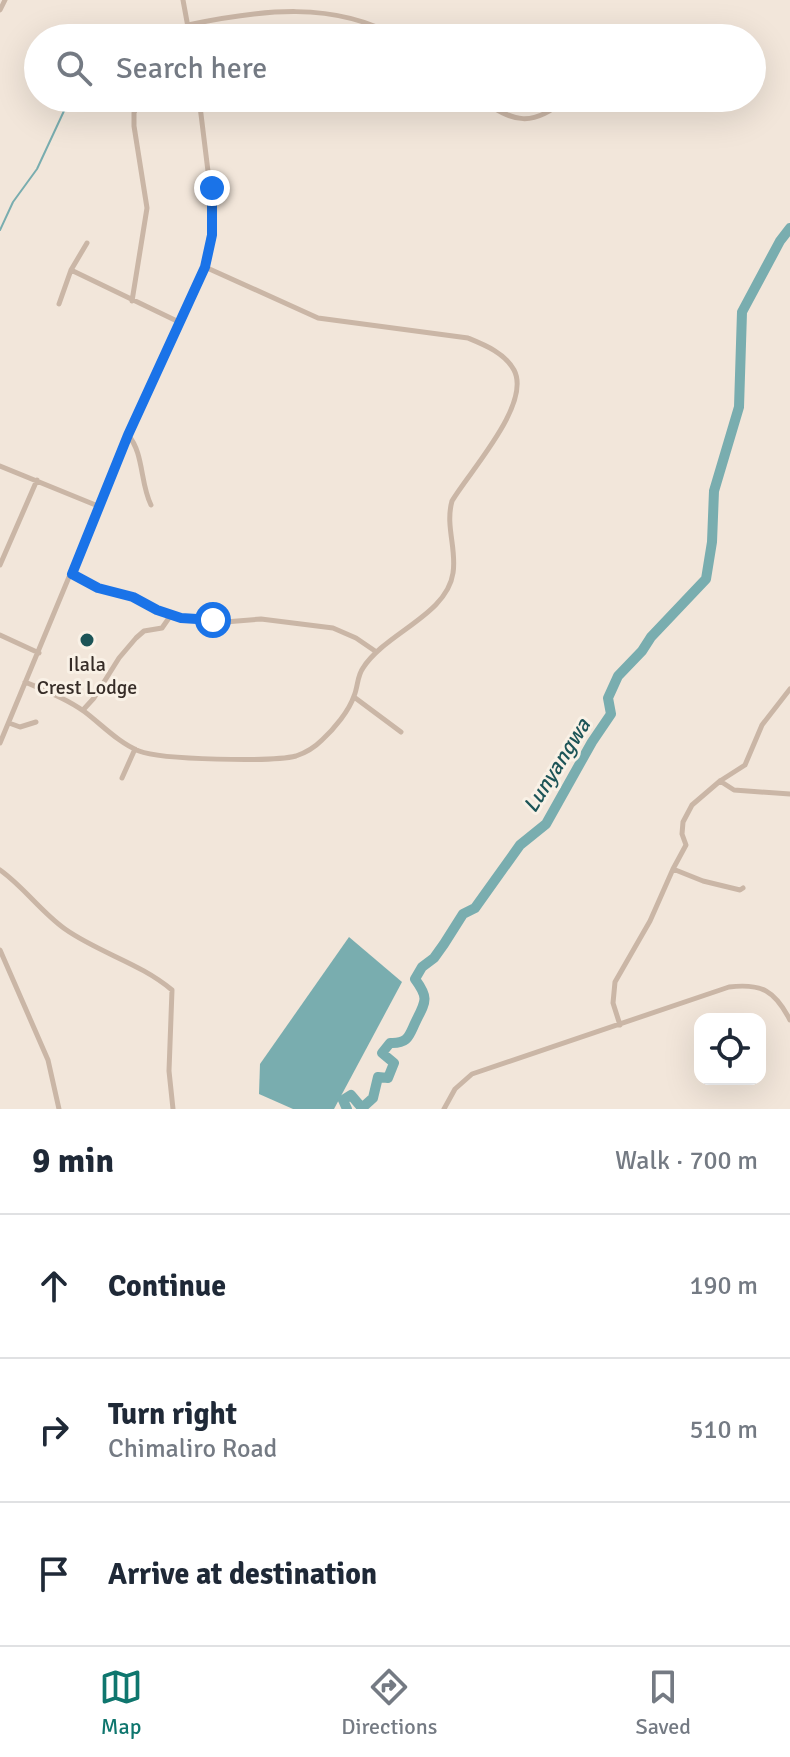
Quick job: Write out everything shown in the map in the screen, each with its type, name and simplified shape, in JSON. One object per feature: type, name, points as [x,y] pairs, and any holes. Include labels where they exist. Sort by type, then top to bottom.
[{"type":"street","points":[[0,10],[5,0]]},
{"type":"street","points":[[183,0],[188,24]]},
{"type":"street","points":[[194,24],[295,6],[317,6],[360,16],[377,24]]},
{"type":"street","points":[[132,301],[147,208],[134,112]]},
{"type":"street","points":[[0,743],[128,435],[205,267],[213,212],[201,112]]},
{"type":"street","points":[[500,112],[521,120],[549,112]]},
{"type":"street","points":[[59,304],[71,270],[87,243]]},
{"type":"street","points":[[25,682],[83,710],[135,749],[147,753],[227,759],[278,759],[298,755],[323,740],[354,697],[361,670],[375,651],[435,606],[449,584],[453,573],[448,515],[452,501],[511,414],[518,380],[513,368],[490,348],[468,338],[318,318],[205,267]]},
{"type":"street","points":[[71,270],[181,323]]},
{"type":"street","points":[[128,435],[136,447],[143,485],[151,505]]},
{"type":"street","points":[[0,466],[98,506]]},
{"type":"street","points":[[0,565],[37,480]]},
{"type":"street","points":[[72,574],[98,588],[128,595],[171,615],[225,622],[261,619],[333,628],[375,651]]},
{"type":"street","points":[[83,710],[136,638],[144,631],[162,628],[171,615]]},
{"type":"street","points":[[0,635],[39,653]]},
{"type":"street","points":[[620,1025],[613,1003],[615,982],[650,921],[687,843],[682,831],[686,815],[701,796],[745,765],[762,725],[790,689]]},
{"type":"street","points":[[354,697],[401,732]]},
{"type":"street","points":[[782,701],[790,698]]},
{"type":"street","points":[[9,723],[20,727],[36,722]]},
{"type":"street","points":[[122,778],[135,749]]},
{"type":"street","points":[[720,781],[734,790],[790,794]]},
{"type":"street","points":[[673,869],[705,882],[740,890],[743,888]]},
{"type":"street","points":[[0,870],[63,928],[125,959],[172,990],[169,1071],[173,1109]]},
{"type":"street","points":[[0,950],[48,1060],[59,1109]]},
{"type":"street","points":[[444,1109],[455,1089],[472,1074],[729,987],[758,986],[778,1000],[790,1020]]},
{"type":"water","points":[[349,937],[402,982],[334,1109],[293,1109],[259,1094],[260,1064]]},
{"type":"waterway","points":[[0,230],[13,202],[37,169],[63,112]]},
{"type":"waterway","name":"Lunyangwa","points":[[347,1109],[343,1100],[351,1095],[362,1108],[373,1098],[378,1077],[388,1078],[394,1063],[382,1053],[390,1043],[408,1038],[424,1004],[424,995],[415,979],[422,967],[434,958],[463,914],[475,908],[520,845],[546,824],[611,714],[608,698],[618,676],[706,579],[712,542],[714,491],[739,407],[742,312],[790,228]]},
{"type":"place","name":"Ilala Crest Lodge","points":[[87,640]]},
{"type":"route","points":[[212,188],[212,235],[205,267],[128,435],[72,574],[98,588],[133,597],[151,608],[181,618],[213,620]]}]
